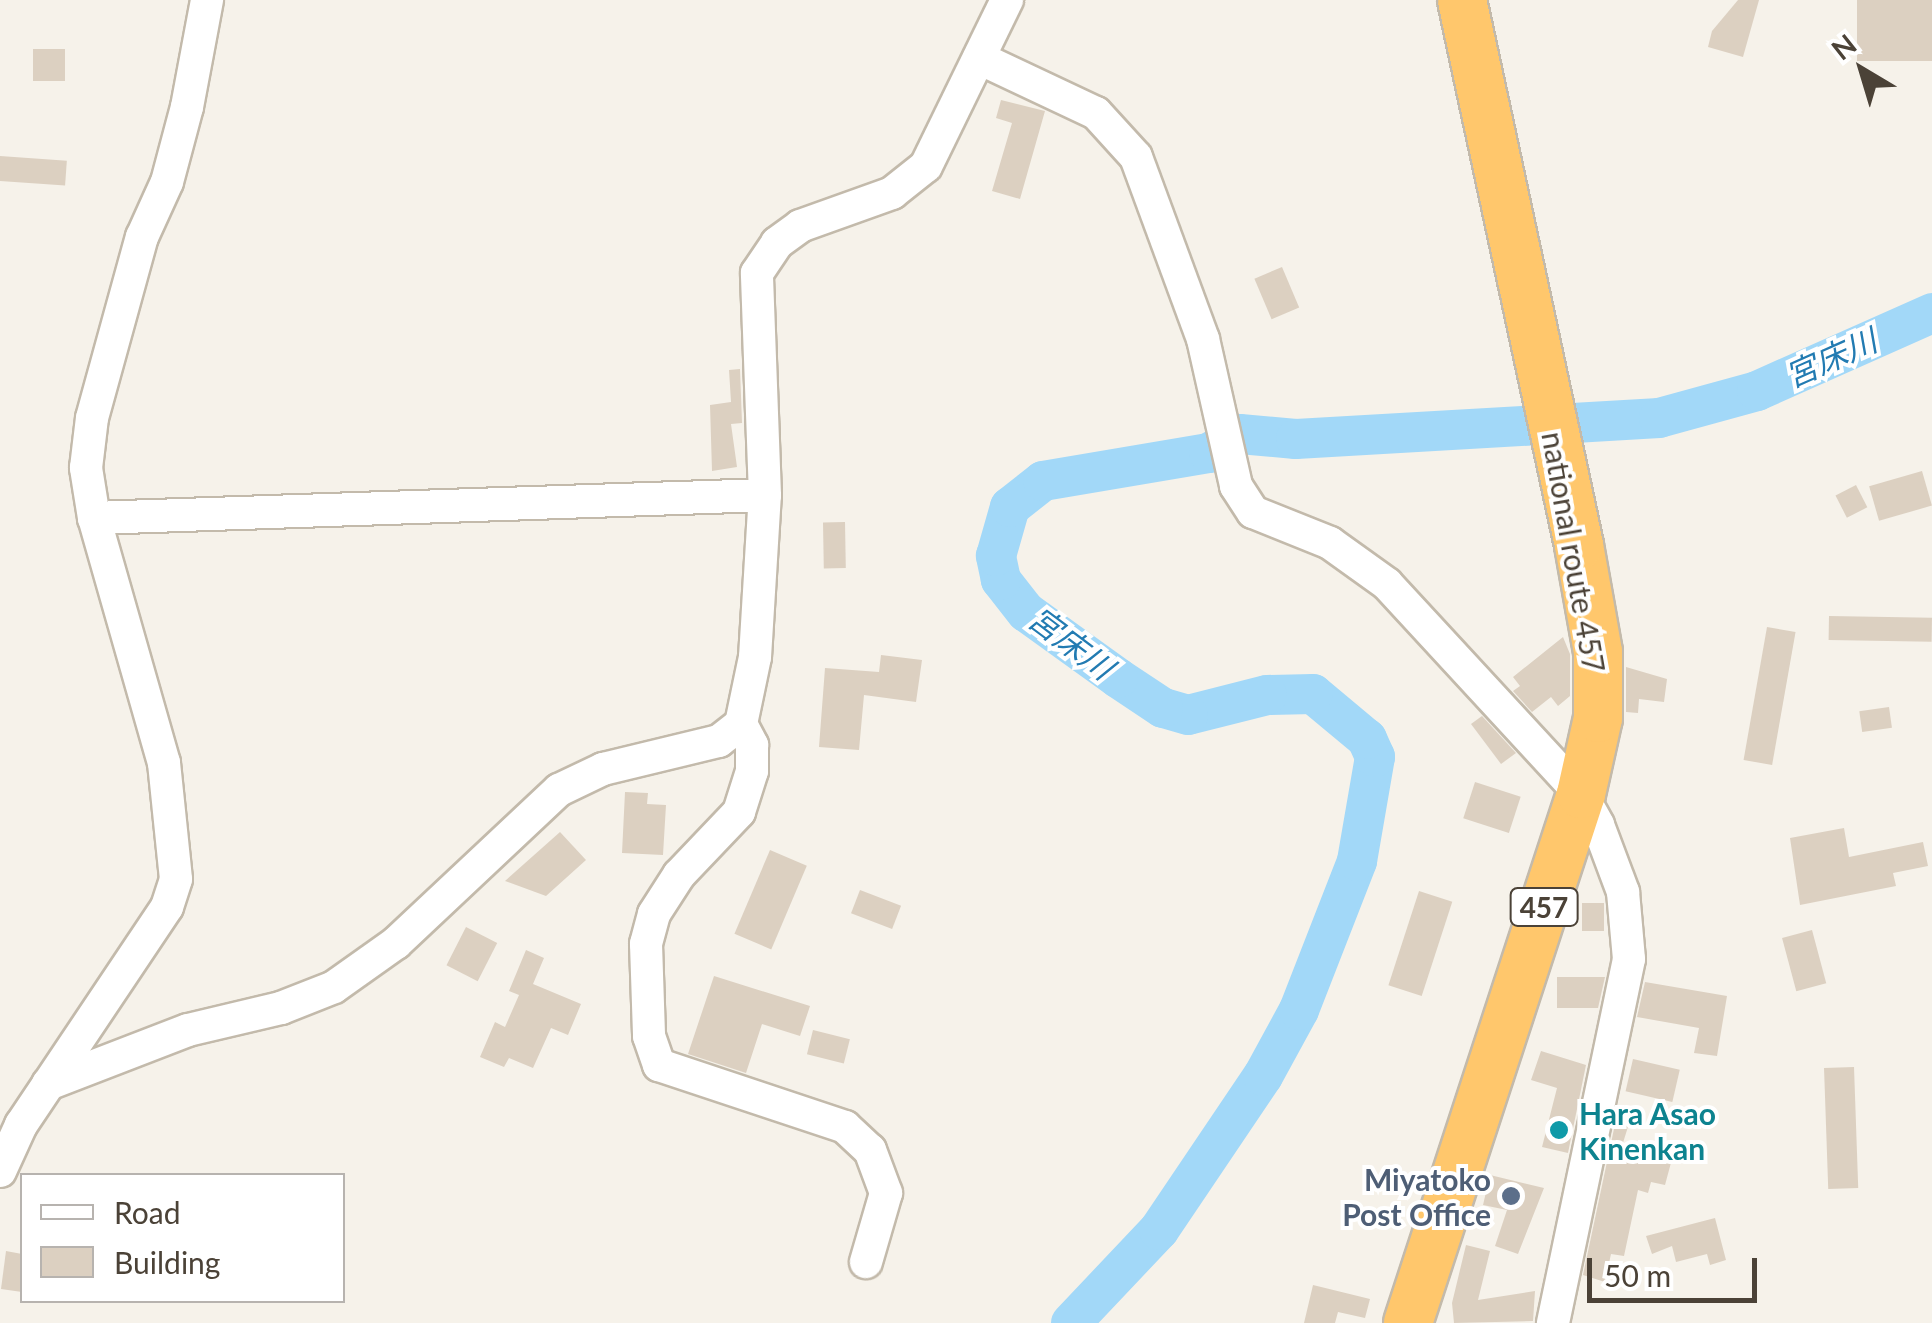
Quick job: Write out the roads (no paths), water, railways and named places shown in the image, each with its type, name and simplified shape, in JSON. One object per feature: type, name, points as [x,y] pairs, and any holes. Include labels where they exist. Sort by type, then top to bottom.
[{"type":"highway","name":"national route 457","points":[[1408,1323],[1580,794],[1598,718],[1598,652],[1566,481],[1540,376],[1462,0]]},
{"type":"street","points":[[0,1171],[48,1084],[167,907],[176,879],[164,763],[94,518],[86,468],[92,418],[142,238],[166,182],[207,0]]},
{"type":"street","points":[[866,1262],[886,1193],[870,1150],[845,1128],[660,1065],[649,1036],[646,944],[654,914],[679,875],[739,812],[752,770],[752,745],[741,724],[754,656],[765,495],[757,273],[777,242],[800,226],[892,193],[926,166],[1007,0]]},
{"type":"street","points":[[979,58],[1096,113],[1136,157],[1210,367],[1242,498],[1263,520],[1330,543],[1387,584],[1580,794],[1615,862],[1629,959],[1554,1323]]},
{"type":"street","points":[[94,518],[765,495]]},
{"type":"street","points":[[48,1084],[188,1030],[281,1008],[334,987],[396,942],[559,790],[602,768],[719,741],[741,724]]},
{"type":"waterway","name":"宮床川","points":[[1071,1323],[1159,1230],[1263,1076],[1299,1010],[1357,861],[1375,757],[1367,739],[1313,694],[1267,695],[1188,715],[1163,708],[1118,678],[1026,612],[1001,580],[996,556],[1010,507],[1043,481],[1209,453],[1240,434],[1296,439],[1659,418],[1757,391],[1932,313]]},
{"type":"place","name":"Hara Asao Kinenkan","points":[[1559,1130]]},
{"type":"place","name":"Miyatoko Post Office","points":[[1511,1196]]}]
